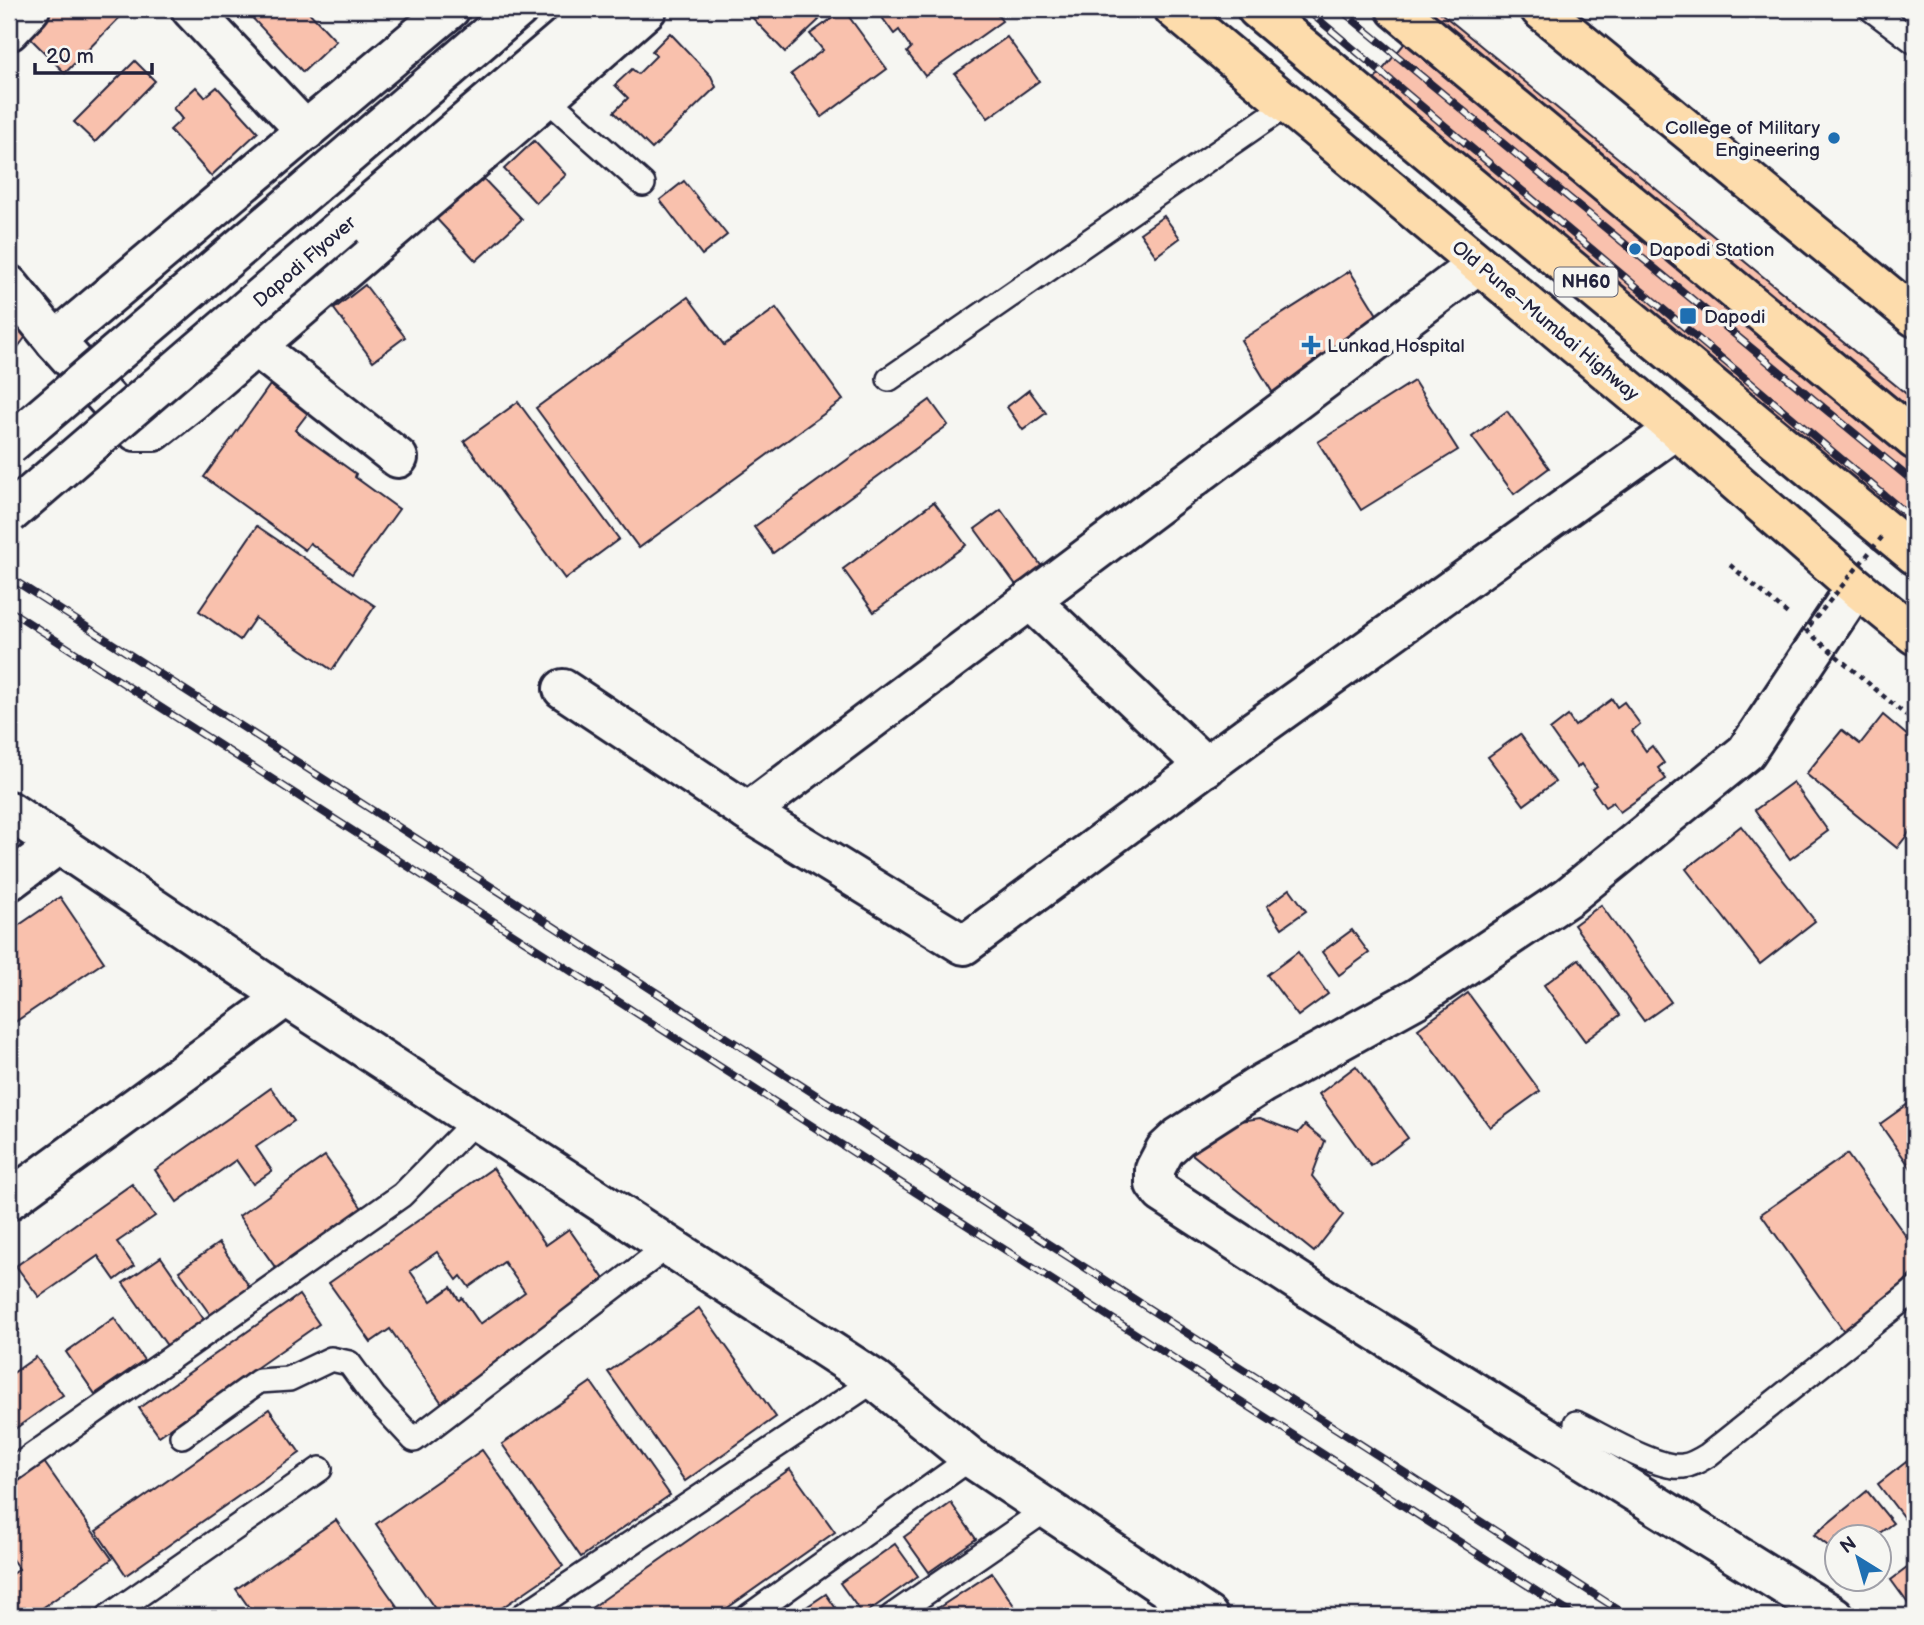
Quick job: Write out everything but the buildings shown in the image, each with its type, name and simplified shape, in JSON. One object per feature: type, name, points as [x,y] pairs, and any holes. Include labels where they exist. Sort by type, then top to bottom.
[{"type":"main road","name":"Old Pune–Mumbai Highway","points":[[1174,9],[1676,429],[1856,587],[1915,635]]},
{"type":"main road","name":"NH60","points":[[1257,9],[1915,555]]},
{"type":"main road","points":[[1396,9],[1915,440]]},
{"type":"main road","points":[[1540,9],[1915,317]]},
{"type":"street","points":[[9,31],[30,9]]},
{"type":"street","points":[[191,9],[306,131]]},
{"type":"street","points":[[55,341],[450,9]]},
{"type":"street","points":[[9,445],[518,9]]},
{"type":"street","name":"Dapodi Flyover","points":[[9,514],[598,9]]},
{"type":"street","points":[[9,285],[136,431],[154,431],[647,9]]},
{"type":"street","points":[[748,812],[1478,264]]},
{"type":"street","points":[[255,346],[398,458]]},
{"type":"street","points":[[564,689],[748,812],[964,945],[1206,767],[1676,429]]},
{"type":"street","points":[[1835,1616],[1327,1300],[1162,1193],[1155,1184],[1155,1169],[1165,1150],[1179,1137],[1262,1083],[1417,998],[1568,897],[1746,752],[1856,587]]},
{"type":"street","points":[[1030,600],[1206,767]]},
{"type":"street","points":[[9,811],[286,996],[875,1380],[971,1458],[1208,1616]]},
{"type":"street","points":[[9,881],[58,845]]},
{"type":"street","points":[[9,1200],[286,996]]},
{"type":"lane","points":[[1871,9],[1915,42]]},
{"type":"lane","points":[[546,98],[643,184]]},
{"type":"lane","points":[[889,379],[1288,104]]},
{"type":"lane","points":[[9,1472],[402,1195],[476,1120]]},
{"type":"lane","points":[[182,1436],[259,1381],[289,1379],[331,1359],[349,1363],[374,1397],[414,1440],[668,1246]]},
{"type":"lane","points":[[1576,1423],[1646,1458],[1676,1466],[1696,1462],[1915,1290]]},
{"type":"lane","points":[[522,1616],[875,1380]]},
{"type":"lane","points":[[749,1616],[971,1458]]},
{"type":"lane","points":[[109,1616],[320,1469]]},
{"type":"lane","points":[[892,1616],[1047,1509]]},
{"type":"path","points":[[1807,630],[1882,537]]},
{"type":"path","points":[[1730,565],[1915,723]]},
{"type":"railway","points":[[1306,9],[1915,521]]},
{"type":"railway","points":[[1340,9],[1915,483]]},
{"type":"railway","points":[[9,577],[1628,1616]]},
{"type":"railway","points":[[9,610],[1575,1616]]},
{"type":"place","name":"College of Military Engineering","points":[[1834,138]]},
{"type":"place","name":"Dapodi Station","points":[[1635,249]]},
{"type":"place","name":"Dapodi","points":[[1688,316]]},
{"type":"place","name":"Lunkad Hospital","points":[[1311,345]]}]
